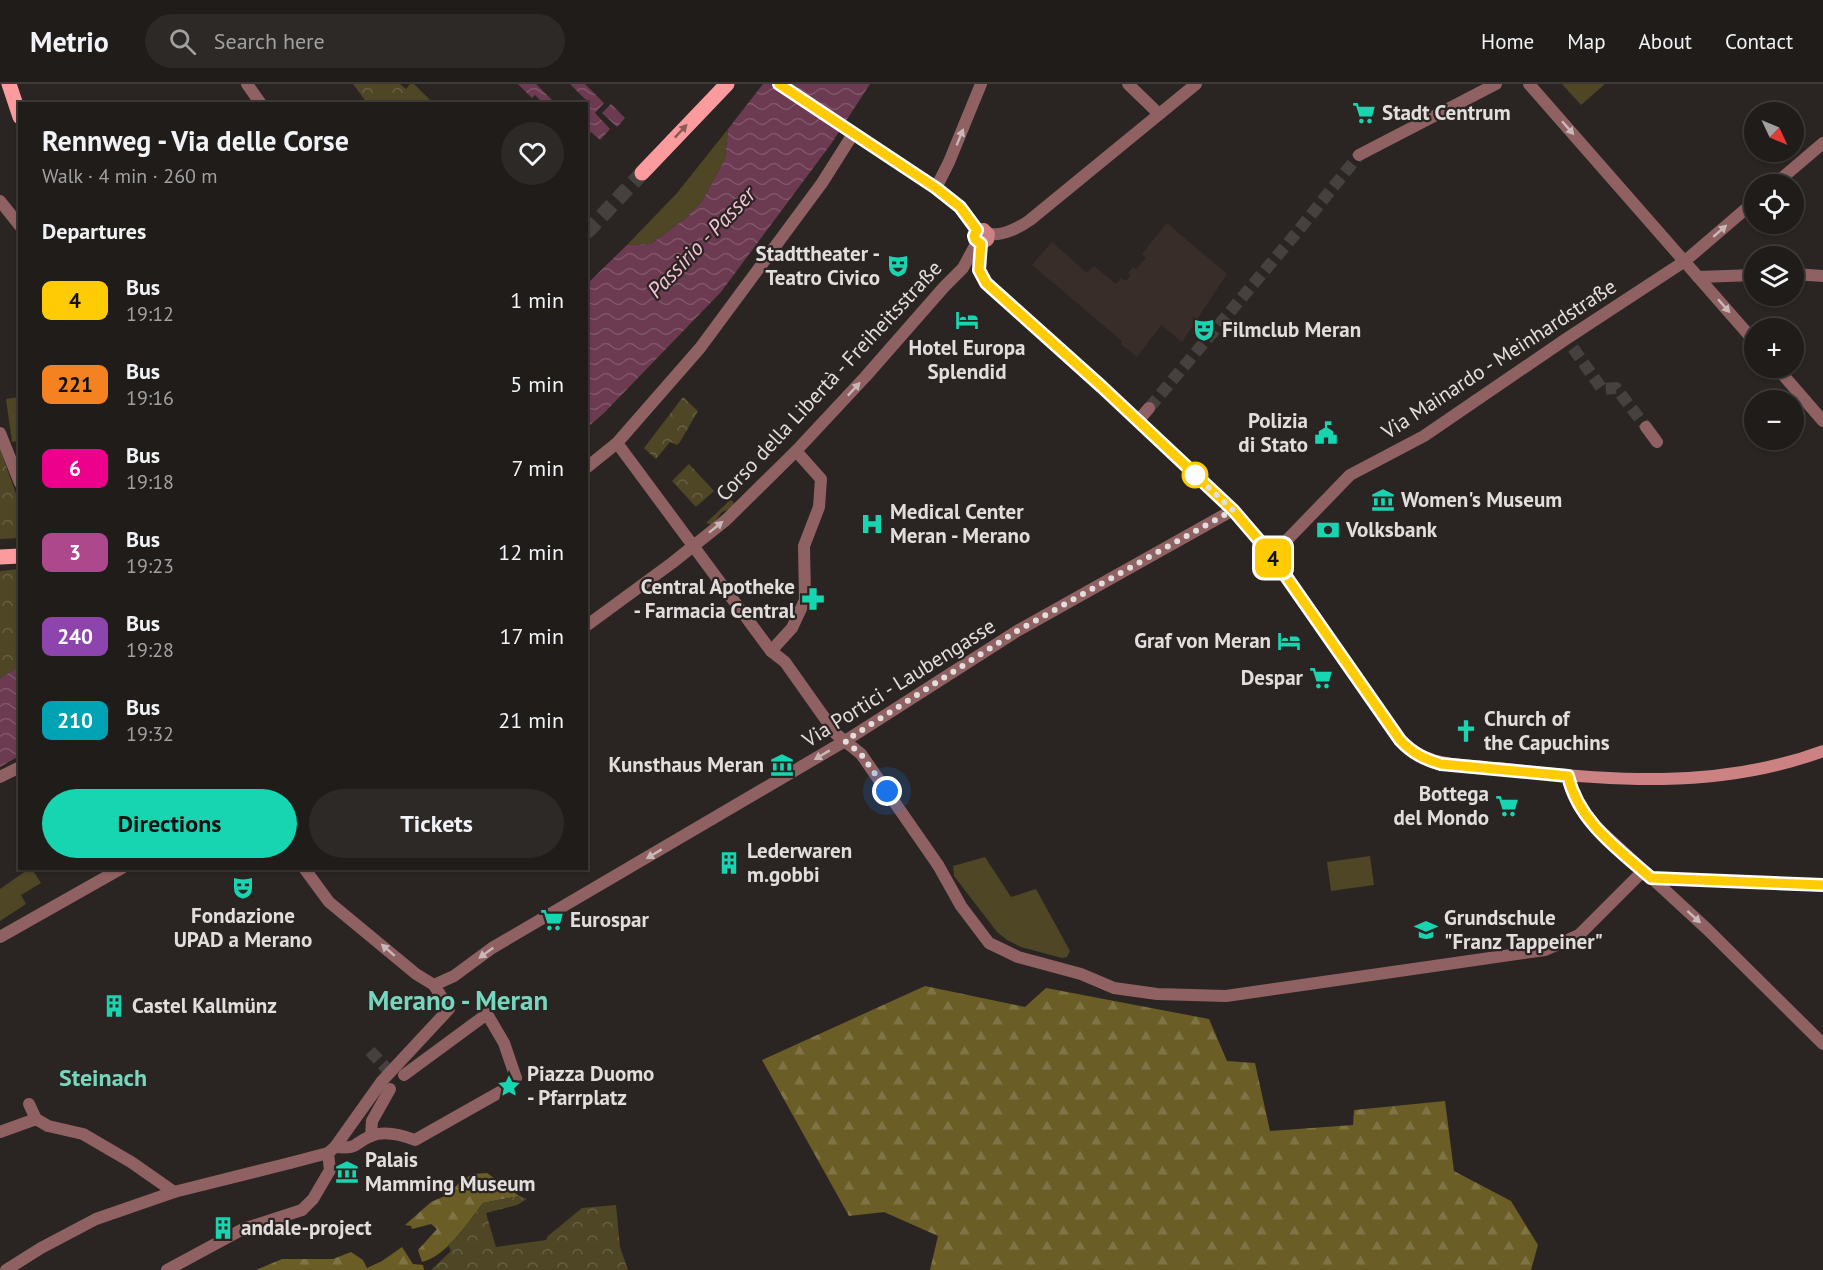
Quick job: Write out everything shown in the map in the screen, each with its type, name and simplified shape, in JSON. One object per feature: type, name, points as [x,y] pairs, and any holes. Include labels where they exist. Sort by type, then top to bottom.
[{"type":"main road","points":[[9,84],[18,111]]},
{"type":"main road","points":[[642,173],[727,84]]},
{"type":"main road","points":[[779,84],[936,188],[960,207],[981,237],[979,270],[986,283],[1233,510],[1269,552],[1408,749],[1430,761],[1441,764],[1485,767]]},
{"type":"main road","points":[[0,557],[18,556]]},
{"type":"main road","points":[[1498,768],[1568,776],[1646,780],[1711,777],[1783,764],[1823,751]]},
{"type":"street","points":[[247,84],[260,102]]},
{"type":"street","points":[[936,188],[981,84]]},
{"type":"street","points":[[1128,84],[1159,114]]},
{"type":"street","points":[[981,237],[995,235],[1030,220],[1196,84]]},
{"type":"street","points":[[1359,155],[1496,84]]},
{"type":"street","points":[[1529,84],[1744,329]]},
{"type":"street","points":[[588,466],[617,444],[700,348],[822,183],[849,131]]},
{"type":"street","points":[[1787,174],[1823,143]]},
{"type":"street","points":[[0,201],[18,224]]},
{"type":"street","name":"Via Mainardo - Meinhardstraße","points":[[1269,552],[1287,540],[1350,475],[1424,436],[1569,344],[1685,261],[1744,210]]},
{"type":"street","name":"Corso della Libertà - Freiheitsstraße","points":[[588,625],[726,520],[796,451],[963,268],[981,237]]},
{"type":"street","points":[[1698,277],[1744,275]]},
{"type":"street","points":[[1804,275],[1823,276]]},
{"type":"street","points":[[1786,378],[1823,421]]},
{"type":"street","points":[[1138,421],[1149,408]]},
{"type":"street","points":[[1646,427],[1657,442]]},
{"type":"street","points":[[0,433],[18,478]]},
{"type":"street","points":[[617,444],[771,651],[785,662],[836,734],[861,754],[938,865],[961,906],[989,943],[1018,957],[1081,974],[1114,988],[1157,994],[1226,996],[1545,950],[1579,935],[1647,874],[1823,885]]},
{"type":"street","points":[[771,651],[792,628],[805,600],[804,546],[819,507],[821,479],[796,451]]},
{"type":"street","name":"Via Portici - Laubengasse","points":[[434,985],[454,976],[492,948],[845,741],[1017,631],[1233,510]]},
{"type":"street","points":[[0,777],[18,768]]},
{"type":"street","points":[[1568,776],[1573,795],[1585,816],[1707,928],[1823,1044]]},
{"type":"street","points":[[0,937],[118,870]]},
{"type":"street","points":[[167,1270],[243,1229],[302,1210],[313,1199],[330,1170],[331,1150],[382,1081],[449,1010],[434,985],[416,974],[329,902],[305,870]]},
{"type":"street","points":[[6,1270],[41,1248],[96,1219],[174,1192],[290,1163],[331,1150],[352,1149],[371,1136],[387,1133],[403,1135],[415,1140],[507,1088],[516,1078],[504,1043],[487,1014],[417,1064],[404,1076]]},
{"type":"street","points":[[371,1136],[372,1121],[390,1089]]},
{"type":"street","points":[[29,1104],[36,1119],[48,1126],[83,1134],[131,1162],[174,1192]]},
{"type":"street","points":[[0,1132],[36,1119]]},
{"type":"shaded area","points":[[1167,223],[1227,274],[1182,342],[1161,325],[1137,357],[1121,344],[1122,341],[1032,265],[1052,242],[1087,273],[1094,266],[1116,284],[1121,278],[1126,281],[1133,267],[1136,269],[1146,258],[1142,254]]},
{"type":"green space","points":[[353,84],[400,84],[406,89],[410,84],[414,84],[432,102],[366,102]]},
{"type":"green space","points":[[1562,84],[1605,84],[1581,105]]},
{"type":"green space","points":[[728,129],[725,159],[702,201],[687,217],[651,244],[627,245],[677,193]]},
{"type":"green space","points":[[18,397],[18,441],[12,442],[6,399]]},
{"type":"green space","points":[[683,397],[698,411],[680,442],[677,445],[670,442],[656,459],[644,448]]},
{"type":"green space","points":[[0,449],[18,499],[18,538],[0,539]]},
{"type":"green space","points":[[689,464],[714,491],[697,506],[672,481]]},
{"type":"green space","points":[[730,500],[734,502],[732,508],[722,512],[712,525],[706,523]]},
{"type":"green space","points":[[18,569],[18,668],[0,678],[0,571]]},
{"type":"green space","points":[[1370,856],[1374,885],[1331,891],[1327,862]]},
{"type":"green space","points":[[985,857],[1011,897],[1036,889],[1070,951],[1067,957],[1062,958],[1021,947],[997,932],[954,876],[953,866]]},
{"type":"green space","points":[[27,870],[33,870],[41,883],[21,895],[26,904],[0,921],[0,889]]},
{"type":"green space","points":[[925,986],[1025,1007],[1046,988],[1209,1019],[1227,1061],[1255,1063],[1270,1131],[1353,1125],[1354,1110],[1445,1101],[1454,1171],[1511,1201],[1538,1245],[1531,1270],[930,1270],[938,1236],[884,1212],[849,1216],[762,1060]]},
{"type":"green space","points":[[487,1173],[519,1196],[483,1203],[448,1246],[431,1259],[422,1262],[418,1250],[437,1229],[431,1224],[412,1229],[411,1226],[405,1225],[431,1202],[447,1195],[461,1181],[473,1174]]},
{"type":"green space","points":[[519,1196],[527,1199],[517,1205],[486,1213],[496,1247],[546,1240],[582,1208],[616,1205],[620,1247],[628,1270],[431,1270],[451,1251],[448,1245],[483,1203]]},
{"type":"green space","points":[[402,1247],[413,1264],[423,1265],[424,1270],[256,1270],[282,1259],[333,1259],[351,1252],[363,1260],[367,1268]]},
{"type":"water","points":[[518,84],[536,84],[553,101],[542,102],[535,95],[532,98]]},
{"type":"water","points":[[570,84],[585,84],[604,103],[595,113],[610,129],[600,140],[591,132],[588,135],[588,102]]},
{"type":"water","name":"Passirio - Passer","points":[[763,84],[870,84],[831,144],[721,292],[588,427],[588,283],[627,245],[651,244],[687,217],[702,201],[725,159],[728,129]]},
{"type":"water","points":[[611,104],[625,118],[617,127],[602,113]]},
{"type":"water","points":[[18,668],[18,757],[0,767],[0,678]]},
{"type":"tunnel","points":[[1149,408],[1359,155]]},
{"type":"tunnel","points":[[588,231],[642,173]]},
{"type":"tunnel","points":[[1573,348],[1602,389],[1616,388],[1646,427]]},
{"type":"tunnel","points":[[370,1051],[387,1069]]},
{"type":"bus line","name":"4","points":[[779,84],[916,174],[960,207],[977,230],[974,236],[981,244],[979,270],[986,283],[1102,387],[1233,510],[1269,552],[1408,749],[1418,756],[1441,764],[1568,776],[1573,795],[1585,816],[1651,878],[1823,885]]},
{"type":"place","name":"Stadt Centrum","points":[[1364,113]]},
{"type":"place","name":"Stadttheater - Teatro Civico","points":[[898,266]]},
{"type":"place","name":"Hotel Europa Splendid","points":[[967,320]]},
{"type":"place","name":"Filmclub Meran","points":[[1204,330]]},
{"type":"place","name":"Polizia di Stato","points":[[1326,433]]},
{"type":"place","name":"Women's Museum","points":[[1383,500]]},
{"type":"place","name":"Medical Center Meran - Merano","points":[[872,524]]},
{"type":"place","name":"Volksbank","points":[[1328,530]]},
{"type":"place","name":"Central Apotheke - Farmacia Central","points":[[813,599]]},
{"type":"place","name":"Graf von Meran","points":[[1289,641]]},
{"type":"place","name":"Despar","points":[[1321,678]]},
{"type":"place","name":"Church of the Capuchins","points":[[1466,731]]},
{"type":"place","name":"Kunsthaus Meran","points":[[782,765]]},
{"type":"place","name":"Bottega del Mondo","points":[[1507,806]]},
{"type":"place","name":"Lederwaren m.gobbi","points":[[729,863]]},
{"type":"place","name":"Fondazione UPAD a Merano","points":[[243,888]]},
{"type":"place","name":"Eurospar","points":[[552,920]]},
{"type":"place","name":"Grundschule \"Franz Tappeiner\"","points":[[1426,930]]},
{"type":"place","name":"Castel Kallmünz","points":[[114,1006]]},
{"type":"place","name":"Piazza Duomo - Pfarrplatz","points":[[509,1086]]},
{"type":"place","name":"Palais Mamming Museum","points":[[347,1172]]},
{"type":"place","name":"andale-project","points":[[223,1228]]},
{"type":"district","name":"Merano - Meran","points":[[458,1001]]},
{"type":"district","name":"Steinach","points":[[103,1078]]},
{"type":"route","points":[[887,791],[861,754],[845,741],[1017,631],[1233,510],[1195,475]]}]
